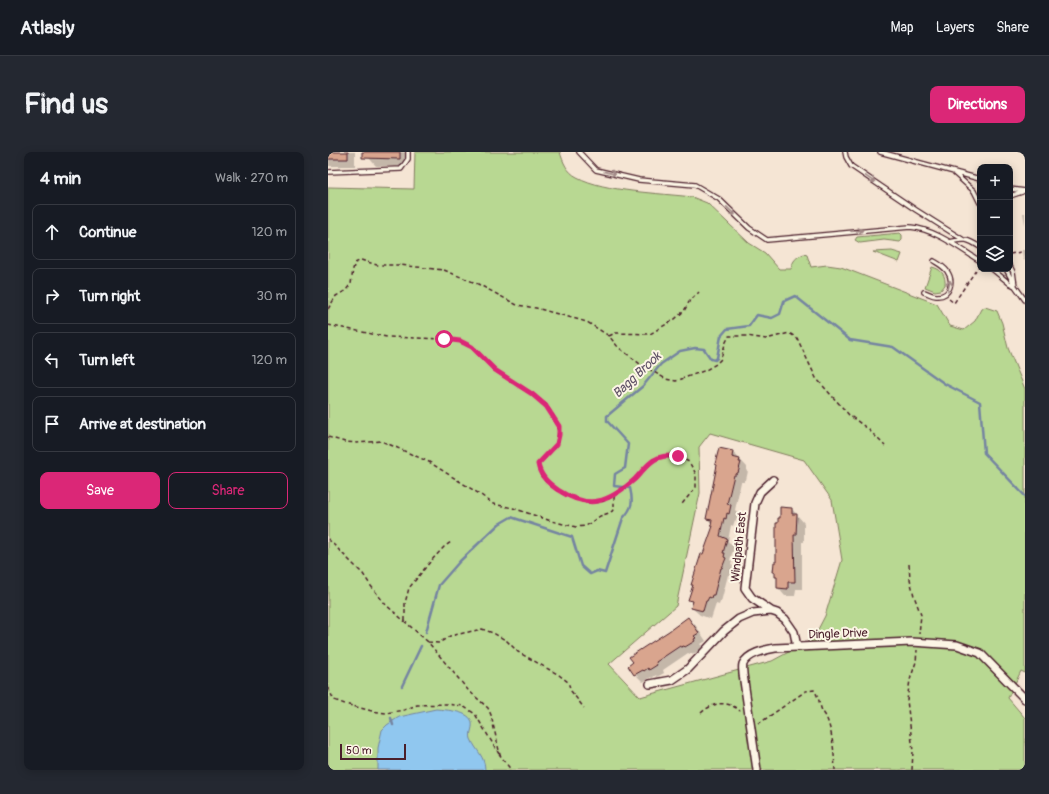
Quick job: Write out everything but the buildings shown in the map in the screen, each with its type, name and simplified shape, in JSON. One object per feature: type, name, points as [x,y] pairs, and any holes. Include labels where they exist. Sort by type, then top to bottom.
[{"type":"street","name":"Windpath East","points":[[773,480],[760,492],[755,503],[746,588],[752,598],[785,619],[794,632],[798,646]]},
{"type":"street","points":[[650,684],[672,680],[688,669],[715,640],[739,619],[754,613],[771,611]]},
{"type":"street","name":"Dingle Drive","points":[[757,770],[742,674],[744,664],[752,656],[762,651],[798,646],[918,642],[957,645],[980,653],[1025,699]]},
{"type":"lane","points":[[328,172],[401,169],[408,159],[408,152]]},
{"type":"lane","points":[[579,152],[596,170],[639,180],[695,185],[719,199],[749,228],[767,240],[910,227],[924,229],[977,259]]},
{"type":"lane","points":[[845,152],[851,166],[962,239],[977,245]]},
{"type":"lane","points":[[880,152],[977,179]]},
{"type":"lane","points":[[953,172],[974,191],[978,200]]},
{"type":"lane","points":[[1013,189],[1024,191]]},
{"type":"lane","points":[[1013,196],[1024,191]]},
{"type":"lane","points":[[949,242],[962,239]]},
{"type":"lane","points":[[924,292],[938,296],[946,294],[950,288],[950,278],[947,271],[934,261]]},
{"type":"lane","points":[[996,272],[1015,286]]},
{"type":"lane","points":[[1008,272],[1025,300]]},
{"type":"lane","points":[[1013,272],[1015,286]]},
{"type":"path","points":[[1013,253],[1021,252]]},
{"type":"path","points":[[328,309],[336,296],[345,291],[351,284],[355,263],[361,260],[377,265],[400,265],[444,270],[478,284],[517,305],[536,308],[587,322],[609,336],[627,356],[665,378],[676,381],[706,370],[716,364],[721,359],[729,336],[747,336],[766,339],[789,333],[797,338],[816,378],[849,415],[868,429],[885,446]]},
{"type":"path","points":[[948,299],[954,303],[977,268]]},
{"type":"path","points":[[609,336],[616,333],[650,334],[676,319],[699,292]]},
{"type":"path","points":[[328,325],[386,337],[460,341],[472,347],[495,370],[532,394],[546,406],[559,426],[557,444],[538,464],[539,472],[545,480],[573,499],[586,502],[603,501],[628,484],[653,460],[664,456],[678,456],[689,462],[696,474],[696,486],[682,504]]},
{"type":"path","points":[[328,437],[351,442],[381,441],[429,462],[494,504],[513,508],[551,521],[576,527],[586,526],[600,516],[614,510],[615,494]]},
{"type":"path","points":[[328,539],[363,574],[370,586],[386,605],[428,642],[468,690],[488,708],[491,715],[500,756]]},
{"type":"path","points":[[405,622],[405,603],[409,588],[430,562],[444,547],[451,542]]},
{"type":"path","points":[[910,564],[910,579],[921,615],[916,662],[910,680],[907,700],[913,751],[912,770]]},
{"type":"path","points":[[428,642],[439,643],[450,636],[482,630],[493,633],[507,641],[518,652],[559,675],[568,682],[571,691],[584,708]]},
{"type":"path","points":[[328,688],[334,700],[372,711],[386,713],[404,710],[417,705],[447,704],[463,706],[475,714],[500,756],[512,770]]},
{"type":"path","points":[[750,722],[757,724],[806,691],[814,690],[818,696],[821,709],[827,719],[831,733],[834,755],[834,770]]},
{"type":"path","points":[[701,713],[708,707],[720,704],[733,705],[742,713]]},
{"type":"green space","points":[[415,152],[560,152],[568,170],[577,177],[589,182],[617,189],[692,197],[707,203],[749,243],[765,253],[779,269],[791,269],[795,259],[804,254],[807,255],[811,267],[827,265],[841,267],[937,304],[950,326],[964,330],[975,321],[981,309],[985,307],[997,311],[1002,323],[1008,348],[1025,389],[1025,673],[1021,671],[1008,698],[1025,718],[1025,770],[328,770],[328,187],[414,189]],"holes":[[[710,433],[804,460],[832,500],[842,560],[825,616],[813,639],[772,661],[640,697],[609,664],[676,606],[700,493],[699,447]]]},
{"type":"green space","points":[[900,233],[902,235],[902,240],[900,242],[884,240],[860,243],[855,240],[857,237]]},
{"type":"green space","points":[[892,251],[902,254],[899,262],[873,252]]},
{"type":"green space","points":[[932,267],[938,269],[944,275],[945,285],[941,290],[935,291],[925,287]]},
{"type":"water","points":[[436,709],[457,712],[471,719],[471,739],[484,761],[485,770],[378,770],[378,748],[382,730],[399,717]]},
{"type":"waterway","name":"Bagg Brook","points":[[426,632],[439,585],[460,561],[499,524],[511,517],[572,537],[581,566],[590,574],[597,571],[605,573],[623,518],[629,511],[632,501],[630,488],[614,486],[615,474],[625,468],[628,444],[607,421],[607,416],[643,386],[661,364],[680,351],[695,348],[704,349],[711,359],[715,360],[717,358],[721,336],[727,329],[749,326],[757,315],[772,318],[780,314],[784,301],[795,296],[850,340],[893,347],[945,384],[980,402],[984,453],[1025,496]]},
{"type":"waterway","name":"Bagg Brook","points":[[402,686],[421,646]]},
{"type":"waterway","name":"Bagg Brook","points":[[391,718],[393,725]]},
{"type":"route","points":[[444,339],[460,341],[472,347],[495,370],[532,394],[546,406],[559,426],[559,435],[557,444],[552,451],[538,464],[539,472],[545,480],[573,499],[586,502],[603,501],[614,495],[634,480],[653,460],[664,456],[678,456]]}]
